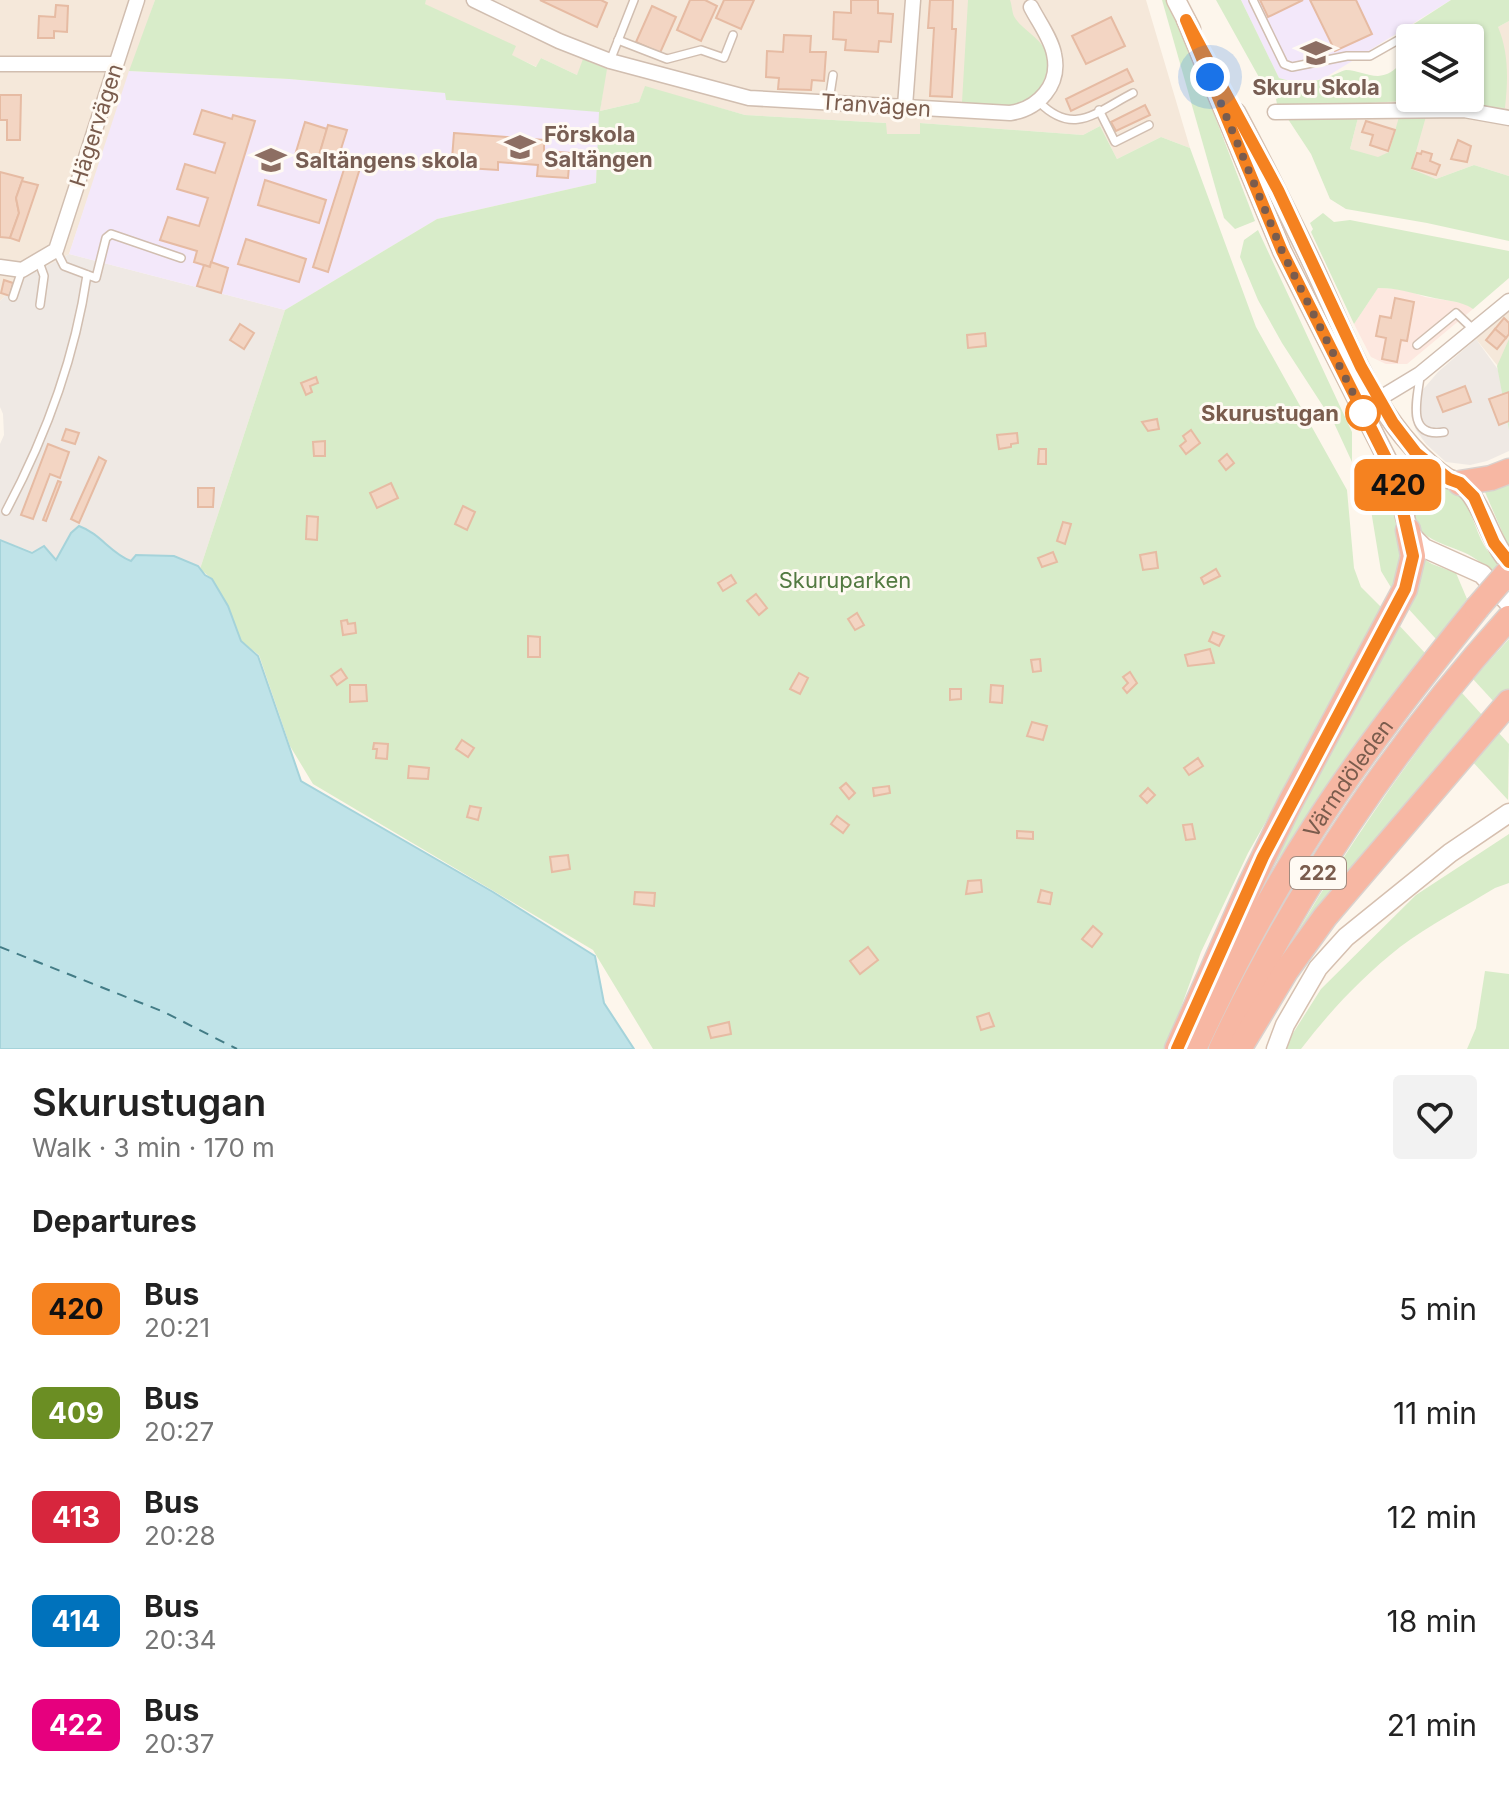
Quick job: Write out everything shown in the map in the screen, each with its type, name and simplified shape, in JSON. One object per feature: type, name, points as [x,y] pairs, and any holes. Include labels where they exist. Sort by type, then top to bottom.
[{"type":"highway","points":[[1455,481],[1491,478],[1509,471]]},
{"type":"highway","points":[[1177,1049],[1263,857],[1396,608],[1413,556],[1407,521]]},
{"type":"highway","name":"Värmdöleden","points":[[1194,1049],[1275,891],[1314,826],[1413,689],[1509,571]]},
{"type":"highway","name":"Värmdöleden","points":[[1221,1049],[1276,942],[1331,850],[1434,709],[1498,630]]},
{"type":"highway","points":[[1239,1049],[1286,971],[1325,917],[1509,702]]},
{"type":"main road","points":[[1181,7],[1278,190],[1379,399],[1405,441],[1426,463],[1474,497],[1494,543],[1509,562]]},
{"type":"main road","points":[[1181,7],[1282,251],[1395,476],[1407,521],[1424,548],[1482,574],[1509,603]]},
{"type":"main road","points":[[1407,521],[1412,495],[1422,485],[1441,478],[1455,481]]},
{"type":"main road","points":[[1276,1049],[1285,1025],[1318,968],[1346,937],[1450,853],[1509,813]]},
{"type":"main road","points":[[1413,883],[1461,858],[1509,826]]},
{"type":"street","name":"Hägervägen","points":[[56,250],[137,0]]},
{"type":"street","name":"Tranvägen","points":[[474,0],[559,41],[610,61],[749,98],[1010,113],[1031,108],[1039,102]]},
{"type":"street","points":[[905,106],[913,0]]},
{"type":"street","points":[[1031,7],[1054,52],[1052,80],[1039,102]]},
{"type":"street","points":[[0,64],[115,64]]},
{"type":"street","points":[[1275,112],[1452,110],[1509,118]]},
{"type":"street","points":[[0,267],[22,270],[56,250]]},
{"type":"street","points":[[1361,409],[1420,374],[1509,301]]},
{"type":"lane","points":[[610,61],[634,0]]},
{"type":"lane","points":[[1253,0],[1284,64],[1292,67],[1347,56],[1370,56],[1396,41]]},
{"type":"lane","points":[[618,40],[667,59],[701,50],[724,58],[733,35]]},
{"type":"lane","points":[[829,101],[833,75]]},
{"type":"lane","points":[[1039,102],[1052,116],[1066,121],[1079,120],[1133,93]]},
{"type":"lane","points":[[1099,110],[1115,142],[1149,125]]},
{"type":"lane","points":[[56,250],[64,266],[96,278],[106,238],[111,234],[181,258]]},
{"type":"lane","points":[[39,262],[44,276],[40,305]]},
{"type":"lane","points":[[13,297],[22,270]]},
{"type":"lane","points":[[6,511],[33,460],[47,423],[66,363],[87,275]]},
{"type":"lane","points":[[1417,345],[1456,313],[1474,330]]},
{"type":"lane","points":[[1420,374],[1416,415],[1422,429],[1431,434],[1444,432]]},
{"type":"shaded area","points":[[0,0],[155,0],[69,254],[22,279],[0,301]]},
{"type":"shaded area","points":[[426,0],[1146,0],[1190,148],[1161,137],[1117,159],[1100,126],[1083,135],[920,123],[920,134],[886,134],[886,123],[745,115],[645,87],[639,102],[600,111],[606,69],[577,75],[541,58],[537,67],[511,55],[515,47],[424,4]]},
{"type":"shaded area","name":"Skuru Skola","points":[[1241,0],[1451,0],[1412,24],[1396,24],[1396,34],[1323,79],[1297,83],[1279,78]]},
{"type":"shaded area","points":[[1509,21],[1509,176],[1474,165],[1436,179],[1350,149],[1359,114],[1396,90],[1396,112],[1484,112],[1484,62],[1498,27]]},
{"type":"shaded area","name":"Saltängens skola","points":[[129,71],[289,79],[446,93],[446,100],[600,111],[596,183],[437,219],[285,310],[69,254]]},
{"type":"shaded area","points":[[69,254],[285,310],[200,569],[174,556],[137,555],[132,561],[117,556],[96,534],[71,533],[56,560],[0,540],[0,444],[4,435],[0,407],[0,301],[22,279]]},
{"type":"shaded area","points":[[1378,288],[1403,289],[1425,297],[1464,303],[1473,309],[1407,364],[1386,364],[1371,357],[1354,324]]},
{"type":"shaded area","points":[[1509,311],[1509,371],[1497,365],[1476,339]]},
{"type":"shaded area","points":[[1476,339],[1509,385],[1509,451],[1470,465],[1446,462],[1416,430],[1411,416],[1414,400],[1438,372]]},
{"type":"green space","name":"Skuruparken","points":[[155,0],[426,0],[425,4],[516,46],[512,55],[536,67],[541,58],[577,75],[583,59],[607,69],[600,111],[639,102],[645,86],[745,115],[886,123],[887,134],[920,134],[920,123],[1083,135],[1100,126],[1117,159],[1161,137],[1190,148],[1256,327],[1347,490],[1354,568],[1361,587],[1386,612],[1248,853],[1201,952],[1166,1049],[653,1049],[593,950],[313,784],[290,746],[259,655],[238,639],[211,578],[200,569],[285,310],[437,219],[596,183],[599,112],[446,100],[445,93],[289,79],[129,71]]},
{"type":"green space","points":[[968,0],[1010,0],[1015,18],[1042,45],[1048,58],[1047,72],[1037,92],[1029,99],[1009,106],[962,102]]},
{"type":"green space","points":[[1162,0],[1168,0],[1176,15],[1255,221],[1235,229],[1224,218]]},
{"type":"green space","points":[[1216,0],[1241,0],[1279,78],[1316,81],[1346,70],[1378,76],[1396,68],[1396,101],[1278,109],[1276,99],[1310,84],[1270,97]]},
{"type":"green space","points":[[1451,0],[1509,0],[1509,21],[1498,27],[1507,67],[1505,108],[1484,107],[1484,24],[1414,24]]},
{"type":"green space","points":[[1400,112],[1427,113],[1411,169],[1436,179],[1474,165],[1509,176],[1509,241],[1346,209],[1330,199],[1311,154],[1286,116],[1359,114],[1350,149],[1378,157],[1389,152]]},
{"type":"green space","points":[[1323,213],[1334,222],[1350,220],[1509,251],[1509,278],[1473,309],[1458,302],[1378,288],[1354,324],[1311,232],[1310,223]]},
{"type":"green space","points":[[1258,230],[1352,432],[1352,462],[1334,423],[1258,300],[1240,257],[1244,240]]},
{"type":"green space","points":[[1509,339],[1509,430],[1497,366]]},
{"type":"green space","points":[[1370,467],[1385,476],[1394,493],[1395,520],[1403,554],[1395,594],[1381,571],[1367,486],[1366,469]]},
{"type":"green space","points":[[1509,484],[1509,548],[1485,492]]},
{"type":"green space","points":[[1435,488],[1446,489],[1462,499],[1484,545],[1509,574],[1509,590],[1476,560],[1435,541],[1420,529],[1416,521],[1416,507],[1422,497]]},
{"type":"green space","points":[[1417,555],[1456,573],[1467,599],[1436,639],[1405,605]]},
{"type":"green space","points":[[1396,622],[1425,653],[1266,877],[1309,787]]},
{"type":"green space","points":[[1509,639],[1509,692],[1495,703],[1473,679]]},
{"type":"green space","points":[[1462,693],[1483,716],[1249,1014],[1349,849]]},
{"type":"green space","points":[[1496,730],[1509,744],[1508,800],[1471,760]]},
{"type":"green space","points":[[1509,834],[1509,883],[1495,888],[1400,947],[1347,995],[1301,1049],[1283,1049],[1321,989],[1416,895]]},
{"type":"green space","points":[[1485,971],[1509,974],[1509,1049],[1467,1049],[1476,1028]]},
{"type":"water","points":[[79,526],[131,561],[136,555],[174,556],[198,566],[212,579],[228,606],[241,641],[258,656],[301,781],[493,892],[595,956],[604,1003],[634,1049],[0,1049],[0,540],[32,553],[44,546],[56,560],[71,533]]},
{"type":"building","points":[[540,0],[601,0],[607,3],[597,27]]},
{"type":"building","points":[[690,0],[705,0],[717,6],[701,41],[677,30]]},
{"type":"building","points":[[724,0],[754,0],[741,29],[716,18]]},
{"type":"building","points":[[851,0],[878,0],[878,13],[893,14],[891,42],[879,41],[878,52],[845,50],[846,40],[833,39],[834,12],[851,13]]},
{"type":"building","points":[[930,0],[953,0],[952,29],[956,29],[952,97],[930,96],[934,28],[928,28]]},
{"type":"building","points":[[1260,0],[1303,0],[1268,17]]},
{"type":"building","points":[[1310,0],[1356,0],[1372,34],[1335,51]]},
{"type":"building","points":[[56,5],[68,6],[67,32],[54,31],[54,38],[38,38],[39,16],[55,17]]},
{"type":"building","points":[[652,6],[676,17],[660,53],[636,42]]},
{"type":"building","points":[[1111,17],[1125,46],[1086,64],[1072,36]]},
{"type":"building","points":[[784,35],[811,36],[810,52],[826,52],[824,81],[812,80],[811,90],[778,89],[779,78],[766,77],[767,51],[783,52]]},
{"type":"building","points":[[1127,69],[1133,81],[1071,111],[1066,99]]},
{"type":"building","points":[[0,95],[21,95],[20,140],[7,140],[7,120],[0,120]]},
{"type":"building","points":[[1145,105],[1150,115],[1116,131],[1111,122]]},
{"type":"building","points":[[202,110],[232,119],[233,115],[255,121],[210,267],[194,262],[197,251],[160,240],[168,217],[199,226],[208,198],[177,189],[185,164],[215,173],[225,143],[194,134]]},
{"type":"building","points":[[1366,121],[1395,130],[1388,151],[1370,145],[1373,135],[1362,132]]},
{"type":"building","points":[[305,122],[327,129],[317,162],[295,155]]},
{"type":"building","points":[[328,125],[347,130],[335,168],[317,162]]},
{"type":"building","points":[[454,133],[544,140],[544,151],[570,153],[568,178],[537,176],[538,165],[498,162],[498,170],[467,168],[468,160],[452,159]]},
{"type":"building","points":[[1458,140],[1471,146],[1467,162],[1451,159]]},
{"type":"building","points":[[1422,151],[1432,154],[1430,161],[1440,165],[1436,175],[1412,168],[1417,153],[1421,154]]},
{"type":"building","points":[[346,163],[360,168],[328,272],[313,267]]},
{"type":"building","points":[[0,172],[23,178],[16,198],[19,213],[10,238],[0,237]]},
{"type":"building","points":[[265,180],[326,200],[319,223],[258,205]]},
{"type":"building","points":[[22,181],[38,185],[19,241],[10,238],[19,213],[16,198]]},
{"type":"building","points":[[246,239],[306,259],[299,282],[238,264]]},
{"type":"building","points":[[211,262],[228,268],[221,293],[197,286],[204,265],[210,267]]},
{"type":"building","points":[[4,280],[13,283],[10,296],[1,293]]},
{"type":"building","points":[[1395,298],[1414,302],[1407,341],[1401,340],[1397,362],[1382,359],[1386,338],[1376,336],[1380,316],[1391,318]]},
{"type":"building","points":[[1504,318],[1509,323],[1506,338],[1495,329]]},
{"type":"building","points":[[240,324],[254,333],[244,349],[230,340]]},
{"type":"building","points":[[1495,329],[1506,338],[1497,349],[1486,340]]},
{"type":"building","points":[[985,333],[986,346],[968,348],[967,335]]},
{"type":"building","points":[[316,377],[318,383],[310,386],[312,392],[306,395],[301,383]]},
{"type":"building","points":[[1465,386],[1471,402],[1443,412],[1437,397]]},
{"type":"building","points":[[1509,392],[1509,421],[1499,425],[1489,399]]},
{"type":"building","points":[[1157,419],[1159,429],[1148,431],[1142,422]]},
{"type":"building","points":[[66,429],[79,433],[75,444],[62,440]]},
{"type":"building","points":[[1191,430],[1200,443],[1186,454],[1180,446],[1186,441],[1183,436]]},
{"type":"building","points":[[1017,433],[1018,443],[999,449],[997,435]]},
{"type":"building","points":[[325,441],[325,456],[314,456],[313,442]]},
{"type":"building","points":[[48,444],[69,452],[60,478],[50,474],[33,519],[21,515]]},
{"type":"building","points":[[1039,449],[1046,449],[1046,464],[1038,464]]},
{"type":"building","points":[[1227,454],[1234,463],[1226,470],[1219,461]]},
{"type":"building","points":[[99,457],[106,461],[79,523],[71,519]]},
{"type":"building","points":[[58,481],[61,482],[46,521],[43,520]]},
{"type":"building","points":[[391,483],[398,498],[377,508],[370,493]]},
{"type":"building","points":[[198,488],[214,488],[213,507],[198,507]]},
{"type":"building","points":[[463,506],[475,512],[467,530],[455,524]]},
{"type":"building","points":[[307,516],[318,517],[317,540],[306,539]]},
{"type":"building","points":[[1063,522],[1071,524],[1065,544],[1057,541]]},
{"type":"building","points":[[1053,552],[1057,562],[1042,567],[1038,558]]},
{"type":"building","points":[[1156,552],[1158,568],[1143,570],[1140,555]]},
{"type":"building","points":[[1216,569],[1220,576],[1204,584],[1201,578]]},
{"type":"building","points":[[731,575],[736,583],[723,591],[718,583]]},
{"type":"building","points":[[756,594],[767,608],[759,615],[747,601]]},
{"type":"building","points":[[857,613],[864,625],[855,630],[848,619]]},
{"type":"building","points":[[347,620],[348,624],[355,623],[356,633],[343,635],[341,621]]},
{"type":"building","points":[[1213,632],[1224,636],[1219,646],[1209,641]]},
{"type":"building","points":[[528,636],[540,637],[540,657],[528,657]]},
{"type":"building","points":[[1210,649],[1214,663],[1188,666],[1185,655]]},
{"type":"building","points":[[1040,659],[1041,671],[1033,672],[1031,660]]},
{"type":"building","points":[[341,669],[347,678],[337,685],[331,676]]},
{"type":"building","points":[[1130,672],[1137,683],[1127,693],[1123,688],[1128,683],[1123,677]]},
{"type":"building","points":[[799,673],[808,678],[800,694],[790,689]]},
{"type":"building","points":[[350,685],[366,685],[367,701],[350,702]]},
{"type":"building","points":[[991,685],[1003,686],[1002,703],[990,702]]},
{"type":"building","points":[[950,689],[961,689],[961,699],[950,700]]},
{"type":"building","points":[[1032,722],[1047,726],[1043,740],[1027,736]]},
{"type":"building","points":[[462,740],[474,748],[468,757],[456,749]]},
{"type":"building","points":[[374,743],[388,744],[387,759],[376,758]]},
{"type":"building","points":[[1198,758],[1203,766],[1189,775],[1184,768]]},
{"type":"building","points":[[409,766],[429,768],[428,779],[408,778]]},
{"type":"building","points":[[846,783],[855,793],[849,799],[840,788]]},
{"type":"building","points":[[889,786],[890,793],[874,796],[873,788]]},
{"type":"building","points":[[1148,788],[1155,795],[1147,803],[1140,796]]},
{"type":"building","points":[[470,806],[481,808],[478,820],[467,817]]},
{"type":"building","points":[[837,816],[849,825],[843,833],[831,824]]},
{"type":"building","points":[[1192,824],[1195,839],[1186,840],[1183,825]]},
{"type":"building","points":[[1017,831],[1033,832],[1033,839],[1017,838]]},
{"type":"building","points":[[568,855],[570,869],[552,872],[550,857]]},
{"type":"building","points":[[981,880],[982,892],[966,894],[968,881]]},
{"type":"building","points":[[1041,890],[1052,893],[1050,904],[1038,902]]},
{"type":"building","points":[[635,892],[655,893],[654,906],[634,904]]},
{"type":"building","points":[[1093,926],[1102,934],[1092,947],[1082,939]]},
{"type":"building","points":[[868,947],[878,960],[860,974],[850,961]]},
{"type":"building","points":[[989,1013],[994,1026],[981,1030],[977,1017]]},
{"type":"building","points":[[729,1022],[731,1034],[711,1038],[708,1027]]},
{"type":"ferry route","points":[[0,947],[164,1012],[237,1049]]},
{"type":"bus line","name":"420","points":[[1177,1049],[1263,857],[1405,589],[1413,556],[1395,476],[1282,251],[1186,20],[1278,190],[1361,367],[1393,423],[1426,463],[1460,483],[1474,497],[1494,543],[1509,562]]},
{"type":"place","name":"Skuru Skola","points":[[1316,53]]},
{"type":"place","name":"Förskola Saltängen","points":[[520,147]]},
{"type":"place","name":"Saltängens skola","points":[[271,160]]},
{"type":"place","name":"Skurustugan","points":[[1363,413]]},
{"type":"route","points":[[1210,77],[1282,251],[1363,413]]}]
